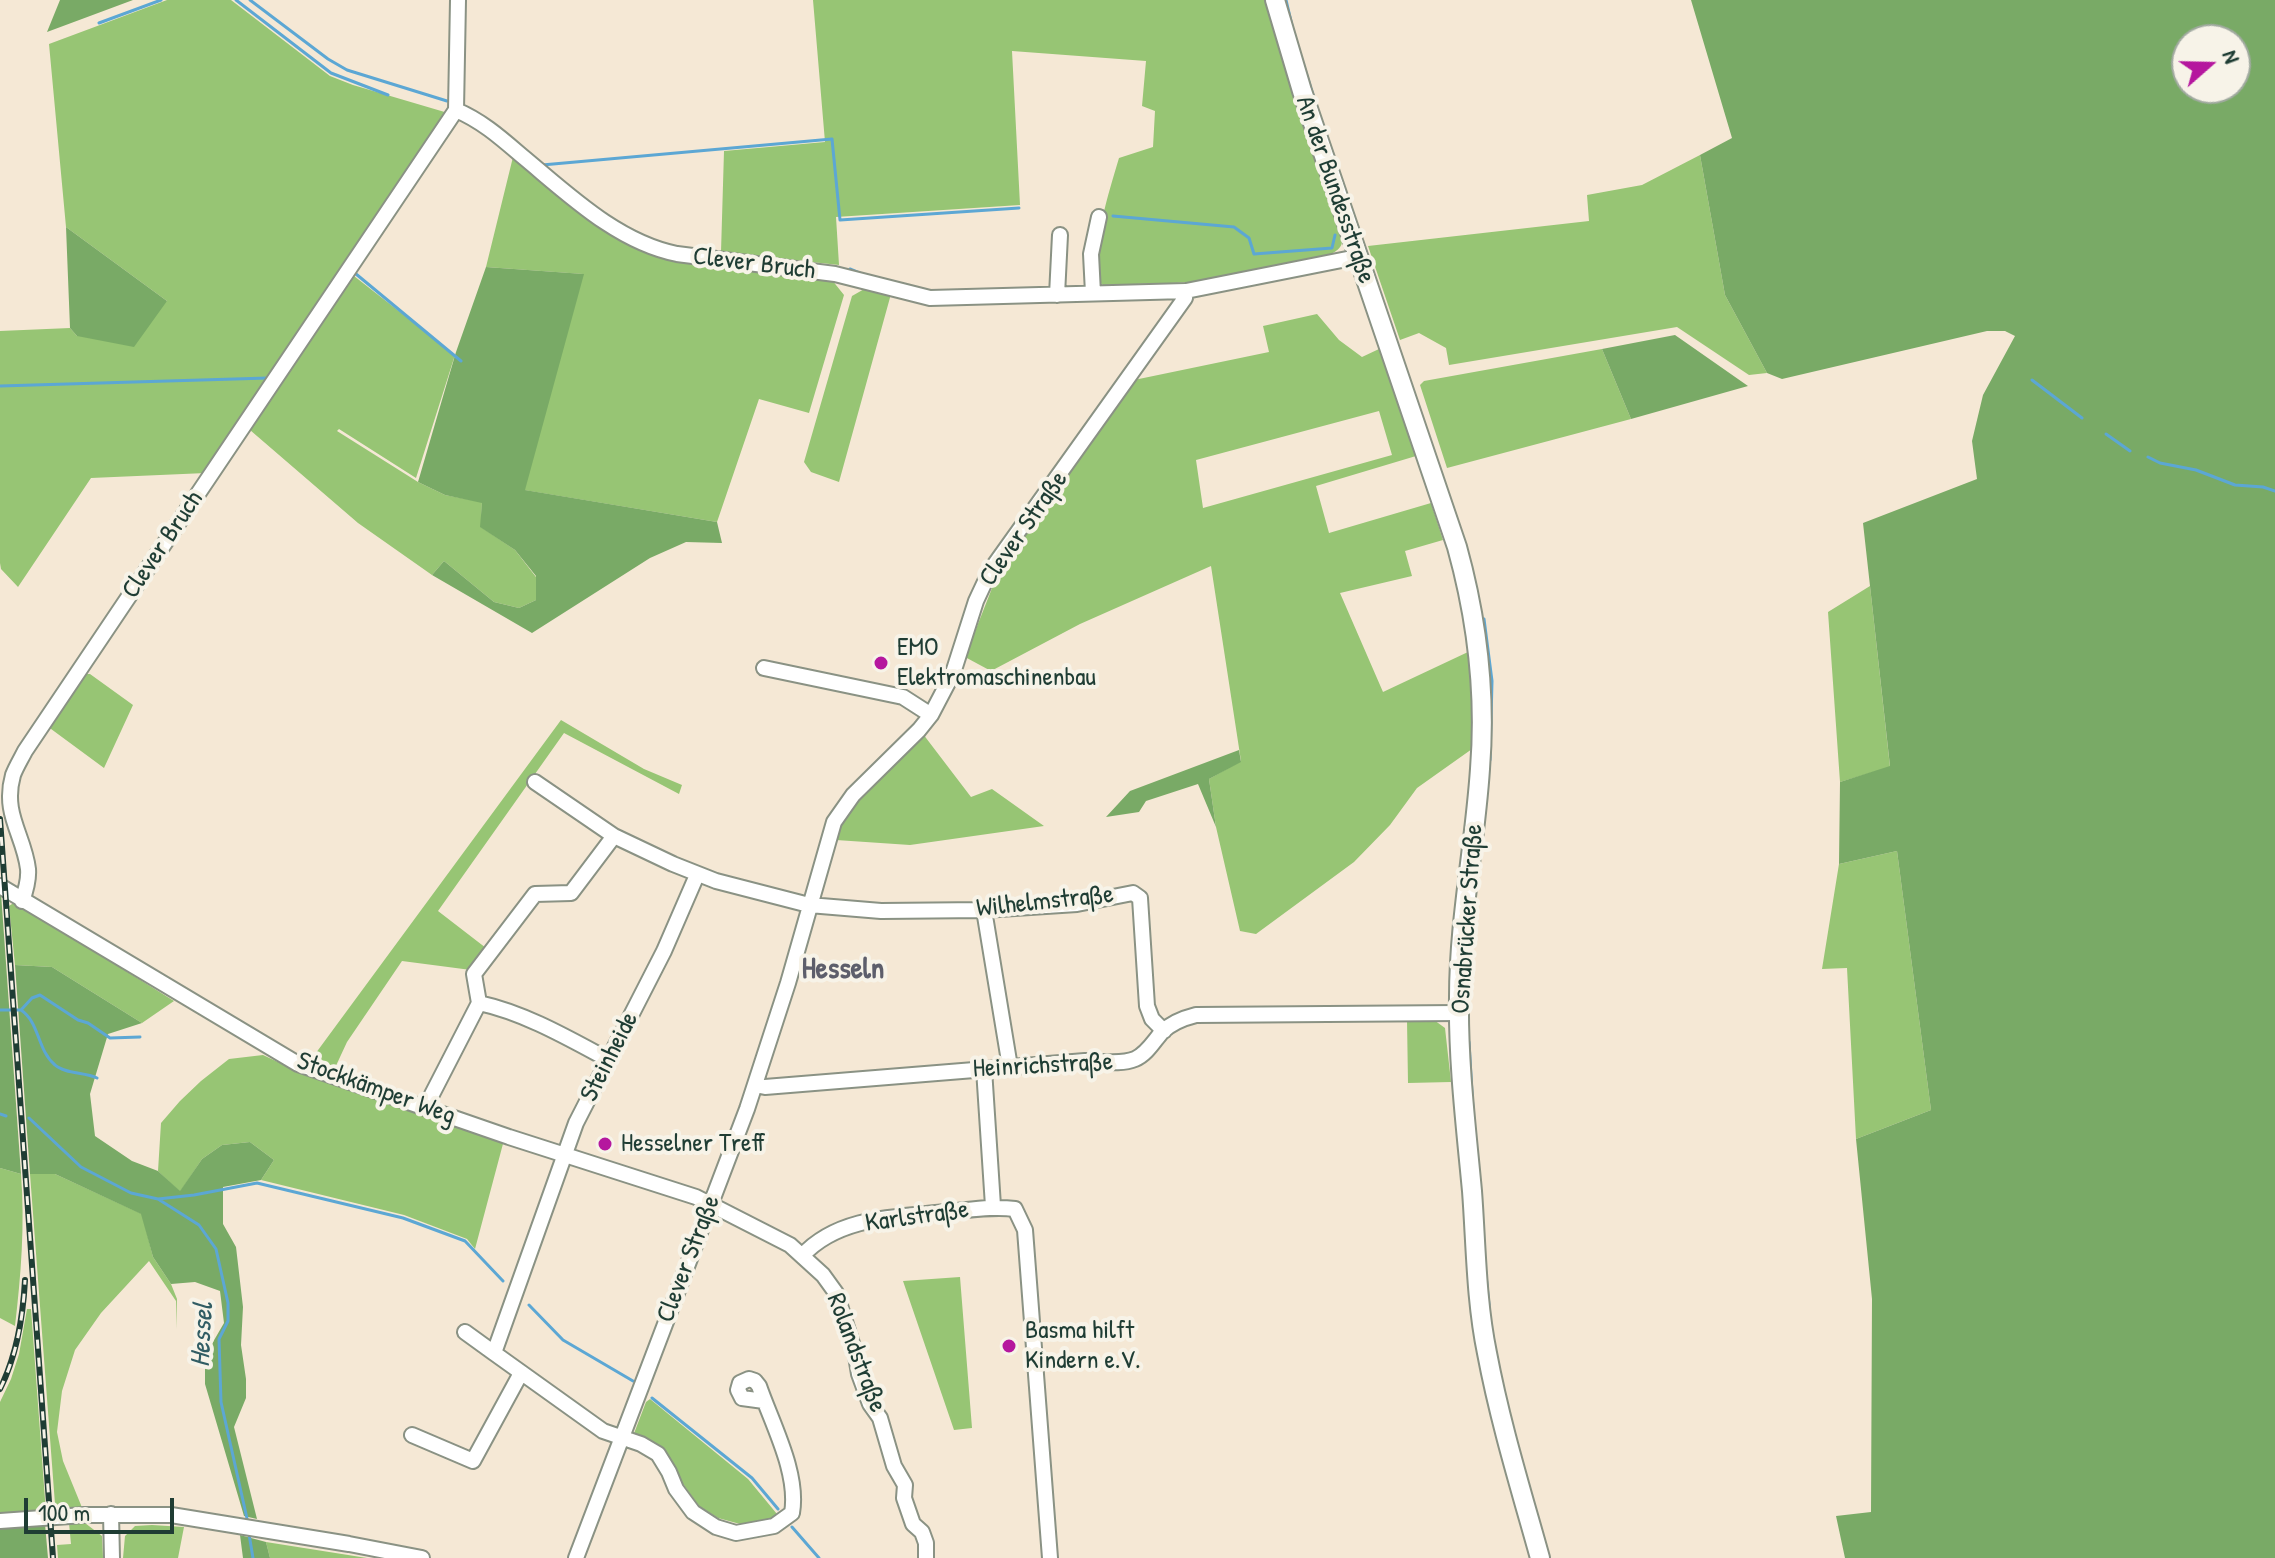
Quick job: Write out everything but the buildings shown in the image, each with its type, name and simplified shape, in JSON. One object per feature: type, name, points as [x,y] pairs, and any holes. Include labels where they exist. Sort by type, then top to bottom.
[{"type":"main road","name":"An der Bundesstraße","points":[[1275,0],[1293,63],[1400,380]]},
{"type":"main road","name":"Osnabrücker Straße","points":[[1400,380],[1466,578],[1480,676],[1480,767],[1464,905],[1459,1013],[1486,1349],[1500,1417],[1540,1558]]},
{"type":"street","points":[[456,110],[458,0]]},
{"type":"street","name":"Clever Bruch","points":[[22,901],[28,869],[13,819],[10,797],[14,774],[25,751],[456,110],[483,124],[601,219],[641,242],[667,252],[835,274],[930,298],[1186,291]]},
{"type":"street","points":[[1093,293],[1091,254],[1099,217]]},
{"type":"street","points":[[1057,295],[1060,235]]},
{"type":"street","points":[[1186,291],[1357,257]]},
{"type":"street","name":"Clever Straße","points":[[576,1558],[755,1085],[834,822],[853,795],[931,715],[953,673],[976,601],[990,571],[1185,298],[1186,291]]},
{"type":"street","points":[[764,668],[903,697],[931,715]]},
{"type":"street","points":[[535,782],[614,836],[697,875],[809,905]]},
{"type":"street","points":[[425,1108],[479,1003],[474,974],[535,894],[571,893],[614,836]]},
{"type":"street","name":"Steinheide","points":[[494,1353],[576,1123],[664,951],[697,875]]},
{"type":"street","name":"Stockkämper Weg","points":[[0,886],[298,1064],[710,1204]]},
{"type":"street","name":"Wilhelmstraße","points":[[809,905],[881,911],[984,910],[1077,904],[1133,893],[1140,898],[1147,1006],[1152,1019],[1164,1031]]},
{"type":"street","points":[[984,910],[1010,1067]]},
{"type":"street","points":[[479,1003],[494,1006],[559,1033],[609,1060]]},
{"type":"street","name":"Heinrichstraße","points":[[755,1085],[765,1087],[1085,1061],[1124,1061],[1138,1058],[1164,1031],[1180,1020],[1196,1015],[1459,1013]]},
{"type":"street","points":[[984,1069],[993,1206],[1015,1209],[1025,1230],[1050,1558]]},
{"type":"street","name":"Rolandstraße","points":[[710,1204],[790,1245],[823,1275],[836,1293],[859,1374],[870,1404],[880,1418],[894,1466],[905,1485],[904,1498],[913,1524],[922,1532],[926,1543],[926,1558]]},
{"type":"street","name":"Karlstraße","points":[[802,1256],[812,1245],[862,1222],[993,1206]]},
{"type":"street","points":[[465,1332],[603,1431],[641,1444],[658,1454],[676,1489],[693,1512],[716,1527],[736,1533],[777,1525],[792,1513],[795,1497],[788,1467],[764,1401]]},
{"type":"street","points":[[412,1435],[473,1461],[521,1373]]},
{"type":"street","points":[[111,1514],[112,1558]]},
{"type":"street","points":[[0,1521],[111,1514],[171,1515],[422,1558]]},
{"type":"green space","points":[[60,0],[133,0],[47,32]]},
{"type":"green space","points":[[167,0],[231,0],[330,76],[448,113],[206,473],[91,478],[18,587],[1,569],[0,563],[0,331],[70,328],[77,336],[167,301],[66,227],[49,44]]},
{"type":"green space","points":[[813,0],[1266,0],[1286,69],[1342,232],[1342,244],[1327,256],[1204,282],[1103,285],[1096,280],[1097,248],[1119,158],[1153,147],[1155,111],[1142,106],[1146,61],[1012,51],[1020,205],[836,217],[839,265],[721,252],[724,151],[825,142]]},
{"type":"green space","points":[[1691,0],[2275,0],[2275,1558],[1845,1558],[1836,1516],[1871,1512],[1872,1299],[1856,1139],[1931,1110],[1897,851],[1839,864],[1840,782],[1890,766],[1863,523],[1977,479],[1972,441],[1983,395],[2015,336],[2005,331],[1987,331],[1782,379],[1767,373],[1725,295],[1700,155],[1732,138]]},
{"type":"green space","points":[[1700,155],[1725,295],[1767,373],[1749,375],[1677,327],[1449,365],[1446,348],[1419,333],[1400,340],[1368,246],[1589,221],[1587,195],[1642,185]]},
{"type":"green space","points":[[513,157],[623,239],[664,259],[832,280],[844,295],[809,413],[759,399],[717,522],[524,490],[583,274],[486,267]]},
{"type":"green space","points":[[66,227],[167,301],[134,347],[77,336],[70,328]]},
{"type":"green space","points":[[486,267],[584,274],[525,490],[717,522],[722,543],[686,542],[650,558],[532,633],[432,575],[444,561],[494,602],[519,608],[536,600],[536,576],[515,550],[480,527],[482,503],[445,495],[418,482],[456,352]]},
{"type":"green space","points":[[354,276],[455,355],[416,478],[339,429],[337,431],[418,482],[445,495],[482,502],[481,527],[515,550],[536,577],[536,600],[519,608],[494,602],[444,561],[432,575],[358,523],[250,430]]},
{"type":"green space","points":[[866,288],[891,294],[839,482],[811,472],[804,462],[852,296]]},
{"type":"green space","points":[[1317,314],[1339,340],[1362,357],[1379,349],[1416,456],[1316,486],[1329,533],[1431,503],[1443,540],[1405,551],[1412,576],[1340,593],[1383,692],[1468,652],[1472,676],[1472,749],[1417,788],[1390,825],[1354,862],[1256,934],[1240,931],[1216,827],[1209,779],[1241,761],[1211,566],[1080,624],[991,671],[965,657],[996,578],[1134,380],[1269,352],[1263,326]],"holes":[[[1379,411],[1392,455],[1203,508],[1196,460]]]},
{"type":"green space","points":[[1675,335],[1748,386],[1631,419],[1602,349]]},
{"type":"green space","points":[[1602,349],[1631,419],[1447,468],[1420,385],[1424,381]]},
{"type":"green space","points":[[1870,586],[1890,767],[1840,782],[1828,612]]},
{"type":"green space","points":[[80,674],[90,674],[133,705],[104,768],[47,726]]},
{"type":"green space","points":[[561,720],[644,769],[682,785],[679,794],[564,733],[438,911],[486,948],[471,970],[402,961],[347,1042],[334,1070],[310,1061]]},
{"type":"green space","points":[[923,734],[971,797],[992,789],[1044,826],[910,845],[836,840],[841,823],[859,800]]},
{"type":"green space","points":[[1239,750],[1241,762],[1209,779],[1216,827],[1198,784],[1146,801],[1139,812],[1106,817],[1130,791]]},
{"type":"green space","points":[[1897,851],[1931,1110],[1856,1139],[1847,968],[1822,969],[1839,864]]},
{"type":"green space","points":[[1,893],[21,1174],[0,1168]]},
{"type":"green space","points":[[15,902],[174,1001],[142,1023],[52,967],[15,965],[9,906]]},
{"type":"green space","points":[[15,965],[52,967],[142,1023],[108,1034],[90,1094],[95,1136],[132,1161],[158,1171],[180,1191],[202,1159],[222,1145],[250,1142],[274,1160],[261,1180],[223,1187],[223,1224],[236,1247],[243,1307],[241,1345],[246,1398],[234,1427],[257,1519],[244,1516],[205,1384],[205,1369],[213,1342],[224,1323],[220,1291],[195,1282],[171,1284],[153,1257],[141,1214],[55,1174],[30,1174]]},
{"type":"green space","points":[[1407,1020],[1434,1020],[1445,1028],[1451,1082],[1408,1083]]},
{"type":"green space","points":[[263,1055],[295,1070],[504,1140],[475,1249],[467,1239],[404,1215],[261,1180],[274,1160],[250,1142],[222,1145],[202,1159],[180,1192],[158,1171],[161,1123],[201,1081],[229,1059]]},
{"type":"green space","points":[[0,1168],[21,1174],[22,1250],[15,1326],[0,1318]]},
{"type":"green space","points":[[30,1174],[55,1174],[142,1214],[153,1257],[177,1299],[176,1329],[176,1301],[149,1261],[101,1313],[75,1350],[62,1391],[57,1432],[63,1461],[83,1510],[58,1512],[55,1504]]},
{"type":"green space","points":[[960,1277],[972,1428],[954,1430],[903,1281]]},
{"type":"green space","points":[[27,1309],[31,1309],[46,1513],[0,1516],[0,1402],[19,1354]]},
{"type":"green space","points":[[650,1399],[748,1479],[777,1514],[770,1519],[740,1524],[718,1518],[699,1506],[660,1452],[633,1436]]},
{"type":"green space","points":[[69,1523],[85,1523],[102,1536],[103,1558],[58,1558],[57,1545],[71,1544]]},
{"type":"green space","points":[[45,1524],[48,1558],[0,1558],[0,1527]]},
{"type":"green space","points":[[135,1526],[184,1527],[178,1558],[123,1558],[125,1536]]},
{"type":"green space","points":[[240,1535],[266,1542],[270,1558],[243,1558]]},
{"type":"green space","points":[[266,1542],[367,1558],[270,1558]]},
{"type":"waterway","points":[[99,23],[161,0]]},
{"type":"waterway","points":[[236,0],[331,73],[388,95]]},
{"type":"waterway","points":[[250,0],[347,70],[447,101]]},
{"type":"waterway","points":[[1286,0],[1294,34]]},
{"type":"waterway","points":[[1301,57],[1313,95]]},
{"type":"waterway","points":[[542,165],[832,139],[840,220],[1019,208]]},
{"type":"waterway","points":[[1113,216],[1234,227],[1249,238],[1254,254],[1332,248],[1335,235]]},
{"type":"waterway","points":[[850,269],[864,275]]},
{"type":"waterway","points":[[356,274],[461,361]]},
{"type":"waterway","points":[[0,386],[268,378]]},
{"type":"waterway","points":[[2032,380],[2082,418]]},
{"type":"waterway","points":[[2106,434],[2130,451]]},
{"type":"waterway","points":[[2148,457],[2235,485],[2275,491]]},
{"type":"waterway","points":[[1484,619],[1492,681],[1490,760]]},
{"type":"waterway","points":[[0,1010],[21,1010],[32,998],[40,995],[110,1038],[140,1037]]},
{"type":"waterway","points":[[21,1010],[32,1022],[45,1052],[55,1065],[97,1078]]},
{"type":"waterway","points":[[1469,1042],[1473,1110]]},
{"type":"waterway","name":"Hessel","points":[[0,1114],[6,1116]]},
{"type":"waterway","name":"Hessel","points":[[29,1118],[81,1167],[131,1193],[158,1199],[199,1225],[216,1249],[228,1303],[228,1321],[219,1339],[221,1402],[248,1523]]},
{"type":"waterway","points":[[158,1199],[257,1183],[403,1218],[465,1241],[503,1281]]},
{"type":"waterway","points":[[1485,1265],[1489,1305]]},
{"type":"waterway","points":[[529,1305],[563,1340],[633,1381]]},
{"type":"waterway","points":[[652,1398],[752,1478],[778,1509]]},
{"type":"waterway","points":[[792,1527],[819,1558]]},
{"type":"waterway","name":"Hessel","points":[[249,1534],[253,1558]]},
{"type":"railway","points":[[0,819],[53,1558]]},
{"type":"railway","points":[[0,1389],[18,1336],[25,1280]]},
{"type":"place","name":"EMO Elektromaschinenbau","points":[[881,663]]},
{"type":"place","name":"Hesselner Treff","points":[[605,1144]]},
{"type":"place","name":"Basma hilft Kindern e.V.","points":[[1009,1346]]},
{"type":"district","name":"Hesseln","points":[[843,970]]}]
